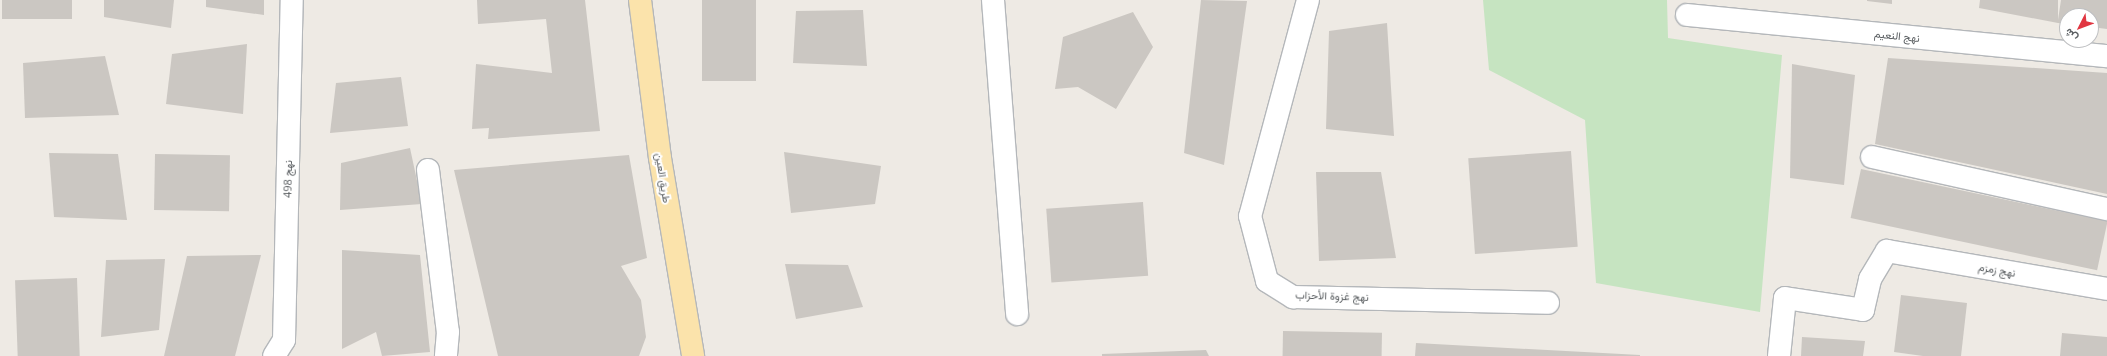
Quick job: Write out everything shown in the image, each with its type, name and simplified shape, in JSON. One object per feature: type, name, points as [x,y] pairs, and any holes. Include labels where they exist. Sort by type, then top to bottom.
[{"type":"main road","name":"طريق العين","points":[[640,0],[660,158],[693,356]]},
{"type":"street","name":"نهج 498","points":[[274,356],[284,340],[292,0]]},
{"type":"street","points":[[993,0],[1017,314]]},
{"type":"street","name":"نهج غزوة الأحزاب","points":[[1308,0],[1250,216],[1267,282],[1293,297],[1548,303]]},
{"type":"street","name":"نهج النعيم","points":[[1687,15],[2107,56]]},
{"type":"street","points":[[1872,157],[2107,209]]},
{"type":"street","points":[[428,170],[448,332],[446,356]]},
{"type":"street","name":"نهج زمزم","points":[[1779,356],[1785,298],[1863,310],[1870,279],[1887,250],[2107,289]]},
{"type":"green space","points":[[1483,0],[1667,0],[1668,38],[1782,55],[1760,312],[1596,283],[1585,120],[1489,70]]},
{"type":"building","points":[[2,0],[72,0],[72,19],[2,19]]},
{"type":"building","points":[[104,0],[174,0],[171,28],[104,17]]},
{"type":"building","points":[[206,0],[264,0],[264,15],[206,7]]},
{"type":"building","points":[[477,0],[585,0],[600,131],[488,139],[489,128],[472,129],[476,64],[552,73],[546,19],[478,24]]},
{"type":"building","points":[[702,0],[756,0],[756,81],[702,81]]},
{"type":"building","points":[[1201,0],[1247,1],[1224,165],[1184,153]]},
{"type":"building","points":[[1892,0],[1892,4],[1867,1]]},
{"type":"building","points":[[1980,0],[2058,0],[2059,23],[2058,23],[1979,8]]},
{"type":"building","points":[[2061,0],[2107,0],[2107,29],[2099,28],[2099,8],[2060,8]]},
{"type":"building","points":[[863,10],[867,66],[793,63],[796,11]]},
{"type":"building","points":[[1133,12],[1153,47],[1116,109],[1078,87],[1055,89],[1063,37]]},
{"type":"building","points":[[1387,23],[1394,136],[1326,129],[1329,31]]},
{"type":"building","points":[[247,44],[243,114],[166,104],[172,54]]},
{"type":"building","points":[[105,56],[119,115],[25,118],[23,63]]},
{"type":"building","points":[[1888,58],[2107,73],[2107,194],[1875,144]]},
{"type":"building","points":[[1792,64],[1855,75],[1844,185],[1790,178]]},
{"type":"building","points":[[401,77],[408,126],[330,133],[336,83]]},
{"type":"building","points":[[410,148],[422,204],[340,210],[341,163]]},
{"type":"building","points":[[1571,151],[1578,247],[1475,254],[1468,158]]},
{"type":"building","points":[[784,152],[881,166],[875,204],[791,213]]},
{"type":"building","points":[[49,153],[118,154],[127,220],[54,217]]},
{"type":"building","points":[[155,154],[230,155],[229,211],[154,210]]},
{"type":"building","points":[[629,155],[647,258],[621,266],[641,300],[646,337],[639,356],[498,356],[454,170]]},
{"type":"building","points":[[1861,169],[2107,221],[2097,270],[1851,218]]},
{"type":"building","points":[[1316,172],[1381,172],[1396,258],[1319,261]]},
{"type":"building","points":[[1143,202],[1148,276],[1051,283],[1046,209]]},
{"type":"building","points":[[342,250],[420,255],[430,352],[382,356],[376,332],[342,349]]},
{"type":"building","points":[[261,255],[235,356],[164,356],[187,256]]},
{"type":"building","points":[[165,259],[159,330],[101,337],[106,260]]},
{"type":"building","points":[[785,264],[848,265],[863,307],[796,319]]},
{"type":"building","points":[[77,278],[80,356],[18,356],[15,280]]},
{"type":"building","points":[[1901,295],[1967,303],[1961,356],[1923,356],[1894,352]]},
{"type":"building","points":[[1283,331],[1382,333],[1382,356],[1283,356]]},
{"type":"building","points":[[2062,333],[2107,337],[2107,356],[2060,356]]},
{"type":"building","points":[[1802,337],[1865,341],[1863,356],[1801,356]]},
{"type":"building","points":[[1416,343],[1640,355],[1640,356],[1415,356]]},
{"type":"building","points":[[1206,350],[1209,356],[1102,356],[1102,354]]}]
